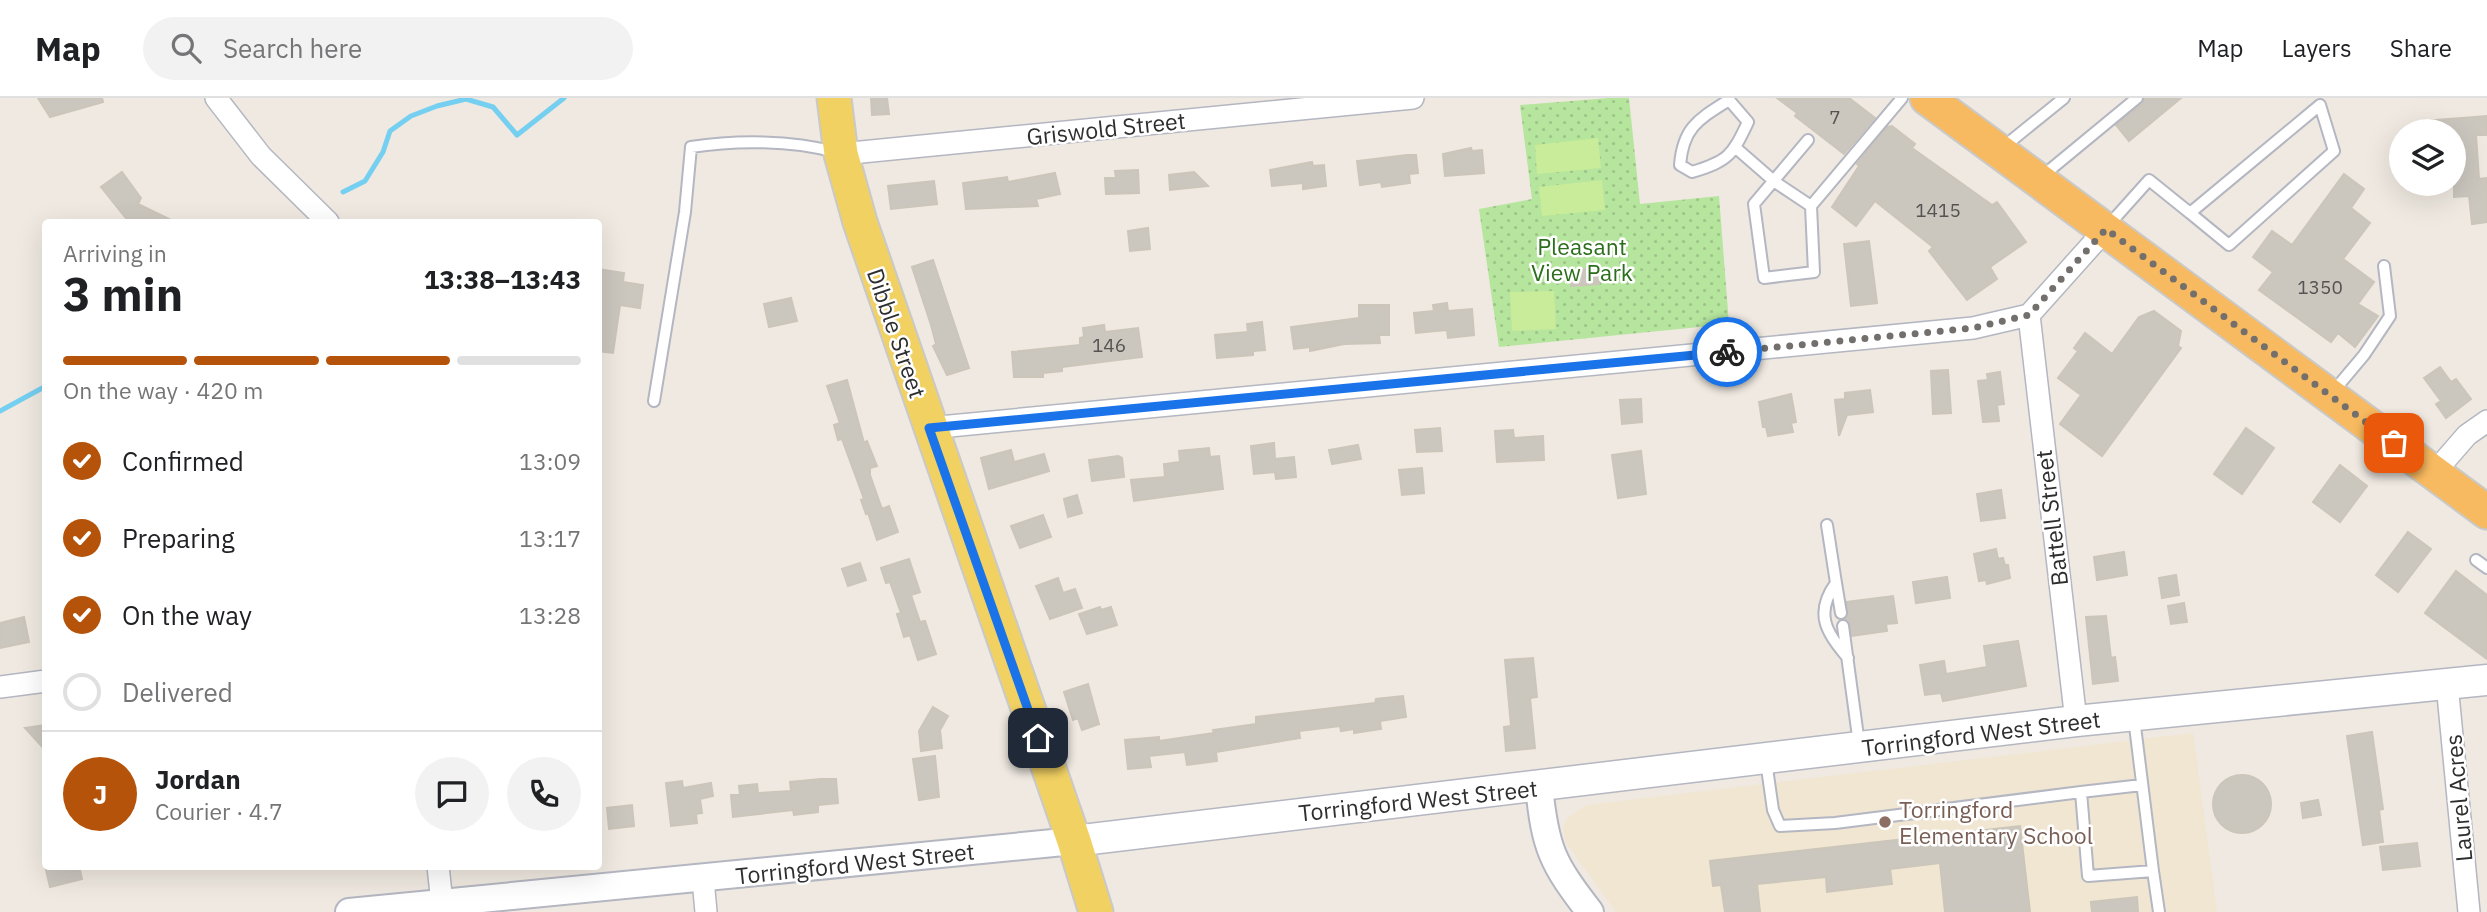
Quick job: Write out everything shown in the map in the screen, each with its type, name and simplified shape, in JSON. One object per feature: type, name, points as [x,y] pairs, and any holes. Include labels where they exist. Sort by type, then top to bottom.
[{"type":"highway","points":[[1927,98],[2487,512]]},
{"type":"main road","name":"Dibble Street","points":[[834,98],[841,154],[860,222],[1074,841],[1096,912]]},
{"type":"main road","name":"Torringford West Street","points":[[1074,841],[2076,720],[2487,680]]},
{"type":"street","points":[[216,98],[261,156],[325,219]]},
{"type":"street","name":"Griswold Street","points":[[841,154],[1413,98]]},
{"type":"street","points":[[929,428],[1973,328],[2029,315],[2106,229]]},
{"type":"street","name":"Battell Street","points":[[2029,315],[2076,720]]},
{"type":"street","points":[[2434,473],[2468,435],[2487,421]]},
{"type":"street","points":[[0,687],[42,682]]},
{"type":"street","name":"Laurel Acres","points":[[2447,684],[2469,912]]},
{"type":"street","points":[[1539,786],[1547,845],[1552,859],[1590,912]]},
{"type":"street","name":"Torringford West Street","points":[[349,912],[1074,841]]},
{"type":"street","points":[[438,870],[442,903]]},
{"type":"street","points":[[703,879],[706,912]]},
{"type":"lane","points":[[1808,141],[1755,204],[1764,278],[1814,272],[1811,206],[1902,98]]},
{"type":"lane","points":[[1998,150],[2064,98]]},
{"type":"lane","points":[[2038,179],[2137,98]]},
{"type":"lane","points":[[1728,99],[1748,122],[1736,148],[1719,163],[1692,172],[1680,166],[1682,147],[1692,125],[1728,99]]},
{"type":"lane","points":[[2106,229],[2149,180],[2229,245],[2334,151],[2320,105],[2190,213]]},
{"type":"lane","points":[[654,401],[685,212],[691,147],[722,142],[817,147],[841,154]]},
{"type":"lane","points":[[1736,148],[1775,182],[1811,206]]},
{"type":"lane","points":[[2330,396],[2364,355],[2390,316],[2384,266]]},
{"type":"lane","points":[[1827,526],[1841,613]]},
{"type":"lane","points":[[2476,560],[2487,568]]},
{"type":"lane","points":[[1836,583],[1826,596],[1825,620],[1830,636],[1848,659]]},
{"type":"lane","points":[[1843,626],[1859,747]]},
{"type":"lane","points":[[2133,715],[2159,912]]},
{"type":"lane","points":[[1766,758],[1777,823],[1785,827],[2142,785]]},
{"type":"lane","points":[[2081,792],[2088,876],[2153,871]]},
{"type":"shaded area","name":"Torringford Elementary School","points":[[2193,733],[2217,912],[1616,912],[1565,841],[1563,828],[1568,817],[1587,805]]},
{"type":"green space","name":"Pleasant View Park","points":[[1629,98],[1640,204],[1719,196],[1729,324],[1499,347],[1479,209],[1532,199],[1520,105]]},
{"type":"green space","points":[[1598,138],[1601,168],[1537,174],[1535,145]]},
{"type":"green space","points":[[1602,180],[1605,210],[1542,216],[1539,187]]},
{"type":"green space","points":[[1554,291],[1556,329],[1512,331],[1510,292]]},
{"type":"building","points":[[38,98],[102,98],[103,102],[50,117]]},
{"type":"building","points":[[871,98],[887,98],[889,114],[872,115]]},
{"type":"building","points":[[1777,98],[1849,98],[1875,118],[1844,154],[1795,116],[1797,113]]},
{"type":"building","points":[[2145,98],[2181,98],[2129,141],[2116,125],[2142,104]]},
{"type":"building","points":[[2487,116],[2487,135],[2476,135],[2479,179],[2487,178],[2487,222],[2472,224],[2469,196],[2454,197],[2466,196],[2466,119],[2449,119]]},
{"type":"building","points":[[1892,126],[1915,144],[1912,148],[1992,205],[1997,202],[2026,242],[1990,267],[1997,279],[1967,300],[1929,251],[1933,247],[1875,201],[1856,226],[1832,207],[1859,166],[1857,164],[1887,127]]},
{"type":"building","points":[[1471,148],[1472,151],[1482,150],[1484,173],[1445,176],[1443,154]]},
{"type":"building","points":[[1416,155],[1418,173],[1409,174],[1410,183],[1382,187],[1381,182],[1360,185],[1357,161]]},
{"type":"building","points":[[1312,162],[1313,166],[1324,165],[1326,186],[1303,189],[1303,183],[1272,186],[1270,170]]},
{"type":"building","points":[[1138,170],[1139,193],[1106,194],[1105,178],[1116,178],[1115,171]]},
{"type":"building","points":[[122,172],[141,198],[138,204],[169,219],[127,219],[101,187]]},
{"type":"building","points":[[1194,172],[1208,186],[1170,190],[1169,175]]},
{"type":"building","points":[[1055,173],[1060,194],[1036,199],[1038,206],[966,209],[963,183],[1007,177],[1008,182]]},
{"type":"building","points":[[2344,174],[2364,189],[2351,208],[2370,223],[2343,259],[2374,282],[2358,304],[2378,316],[2355,347],[2338,333],[2331,342],[2259,290],[2273,272],[2253,257],[2272,231],[2292,245]]},
{"type":"building","points":[[934,181],[937,204],[891,209],[888,186]]},
{"type":"building","points":[[1148,228],[1150,249],[1130,251],[1128,231]]},
{"type":"building","points":[[1869,241],[1877,303],[1851,306],[1844,244]]},
{"type":"building","points":[[933,260],[969,368],[947,375],[933,346],[936,344],[931,325],[912,267]]},
{"type":"building","points":[[1597,268],[1599,284],[1571,286],[1570,270]]},
{"type":"building","points":[[602,270],[624,273],[623,282],[643,285],[640,308],[620,305],[613,353],[602,352]]},
{"type":"building","points":[[791,298],[797,321],[769,327],[764,304]]},
{"type":"building","points":[[1447,303],[1448,311],[1472,309],[1474,335],[1448,338],[1447,330],[1416,333],[1414,313],[1434,311],[1433,305]]},
{"type":"building","points":[[1359,305],[1389,305],[1389,335],[1379,335],[1380,343],[1344,344],[1310,351],[1310,347],[1294,349],[1291,327],[1359,318]]},
{"type":"building","points":[[2154,311],[2181,331],[2178,346],[2181,348],[2102,456],[2060,424],[2081,395],[2058,378],[2078,351],[2074,348],[2085,333],[2112,354],[2139,317]]},
{"type":"building","points":[[1262,322],[1265,350],[1253,351],[1253,355],[1217,358],[1215,335],[1248,332],[1247,324]]},
{"type":"building","points":[[1104,325],[1105,332],[1138,328],[1142,357],[1062,367],[1062,371],[1043,373],[1043,377],[1014,377],[1012,352],[1080,345],[1080,338],[1084,337],[1083,328]]},
{"type":"building","points":[[2440,367],[2451,382],[2456,379],[2471,399],[2446,418],[2436,404],[2441,401],[2424,378]]},
{"type":"building","points":[[1948,370],[1951,413],[1933,414],[1931,371]]},
{"type":"building","points":[[2000,372],[2004,404],[1997,405],[1999,421],[1983,422],[1978,381],[1988,380],[1987,374]]},
{"type":"building","points":[[847,380],[864,443],[867,441],[877,466],[870,468],[870,475],[882,509],[889,506],[898,532],[877,540],[842,439],[838,440],[834,425],[840,423],[827,386]]},
{"type":"building","points":[[1870,390],[1873,412],[1847,415],[1839,436],[1835,400],[1845,399],[1845,393]]},
{"type":"building","points":[[1791,394],[1796,422],[1791,423],[1793,432],[1768,436],[1766,427],[1763,427],[1759,402]]},
{"type":"building","points":[[1641,399],[1642,422],[1622,424],[1620,400]]},
{"type":"building","points":[[1440,428],[1442,451],[1417,452],[1415,430]]},
{"type":"building","points":[[2246,428],[2274,448],[2242,494],[2214,474]]},
{"type":"building","points":[[1513,430],[1514,438],[1543,436],[1544,460],[1497,462],[1495,431]]},
{"type":"building","points":[[1274,443],[1275,459],[1294,457],[1296,477],[1276,479],[1275,472],[1254,474],[1251,446]]},
{"type":"building","points":[[1358,445],[1361,459],[1332,464],[1329,450]]},
{"type":"building","points":[[1209,448],[1210,457],[1219,456],[1223,489],[1134,501],[1131,480],[1165,477],[1164,464],[1180,462],[1179,451]]},
{"type":"building","points":[[1011,450],[1014,462],[1044,454],[1049,471],[989,489],[981,458]]},
{"type":"building","points":[[1641,451],[1646,494],[1618,498],[1612,455]]},
{"type":"building","points":[[1118,456],[1122,458],[1124,477],[1092,481],[1089,460]]},
{"type":"building","points":[[2340,465],[2367,486],[2340,522],[2313,502]]},
{"type":"building","points":[[1422,468],[1424,493],[1402,495],[1399,470]]},
{"type":"building","points":[[2001,490],[2005,518],[1981,521],[1977,494]]},
{"type":"building","points":[[1077,495],[1082,513],[1068,517],[1064,499]]},
{"type":"building","points":[[1043,515],[1051,537],[1020,548],[1011,526]]},
{"type":"building","points":[[2408,532],[2431,549],[2398,592],[2376,575]]},
{"type":"building","points":[[1996,549],[1998,559],[2003,558],[2005,565],[2008,565],[2010,578],[1987,584],[1986,580],[1979,581],[1974,554]]},
{"type":"building","points":[[2124,552],[2127,575],[2097,580],[2094,557]]},
{"type":"building","points":[[909,559],[920,592],[911,595],[920,622],[925,621],[936,654],[918,660],[910,635],[904,637],[897,614],[901,613],[890,582],[886,583],[881,568]]},
{"type":"building","points":[[860,563],[866,580],[848,586],[842,569]]},
{"type":"building","points":[[2456,571],[2487,595],[2487,659],[2425,613]]},
{"type":"building","points":[[2176,575],[2179,595],[2162,598],[2159,578]]},
{"type":"building","points":[[1947,577],[1950,598],[1916,603],[1913,582]]},
{"type":"building","points":[[1058,578],[1063,593],[1075,589],[1082,608],[1050,619],[1036,586]]},
{"type":"building","points":[[1893,596],[1897,623],[1886,624],[1887,631],[1852,636],[1846,619],[1847,602]]},
{"type":"building","points":[[2184,603],[2187,622],[2171,624],[2168,606]]},
{"type":"building","points":[[1100,607],[1101,610],[1111,607],[1117,625],[1087,634],[1079,614]]},
{"type":"building","points":[[2106,616],[2111,658],[2115,657],[2118,681],[2093,684],[2086,617]]},
{"type":"building","points":[[24,617],[29,642],[0,648],[0,623]]},
{"type":"building","points":[[2018,641],[2026,686],[1943,701],[1941,693],[1925,695],[1920,665],[1944,661],[1946,674],[1987,667],[1984,646]]},
{"type":"building","points":[[1533,658],[1537,697],[1530,698],[1535,748],[1506,751],[1504,727],[1511,726],[1505,660]]},
{"type":"building","points":[[1088,684],[1099,724],[1082,730],[1078,718],[1073,720],[1064,692]]},
{"type":"building","points":[[1403,696],[1406,717],[1380,721],[1381,729],[1354,733],[1354,729],[1341,731],[1340,726],[1299,731],[1300,738],[1216,752],[1217,761],[1187,765],[1185,752],[1149,756],[1151,767],[1128,769],[1125,740],[1159,737],[1159,741],[1214,733],[1213,730],[1256,724],[1256,717],[1375,703],[1376,699]]},
{"type":"building","points":[[933,707],[948,716],[940,730],[942,748],[921,751],[919,731]]},
{"type":"building","points":[[42,726],[42,747],[25,728]]},
{"type":"building","points":[[2372,732],[2383,809],[2379,810],[2383,842],[2363,845],[2347,736]]},
{"type":"building","points":[[935,756],[939,797],[919,800],[913,759]]},
{"type":"building","points":[[2236,775],[2248,775],[2258,779],[2267,788],[2271,810],[2263,825],[2248,833],[2236,833],[2226,829],[2217,820],[2213,810],[2213,798],[2217,788],[2226,779]]},
{"type":"building","points":[[836,779],[838,803],[818,805],[818,812],[794,815],[793,810],[733,817],[731,795],[740,795],[739,786],[757,784],[758,793],[791,791],[790,782]]},
{"type":"building","points":[[682,781],[683,788],[711,783],[713,796],[700,799],[702,813],[696,814],[697,823],[671,826],[666,783]]},
{"type":"building","points":[[2318,800],[2321,815],[2303,818],[2301,803]]},
{"type":"building","points":[[632,805],[634,826],[609,829],[607,808]]},
{"type":"building","points":[[2020,826],[2030,912],[1945,912],[1940,863],[1890,869],[1892,884],[1827,892],[1826,877],[1757,884],[1760,912],[1725,912],[1721,885],[1713,886],[1710,861]]},
{"type":"building","points":[[2417,843],[2420,866],[2383,870],[2380,847]]},
{"type":"building","points":[[46,870],[80,870],[82,879],[50,887]]},
{"type":"building","points":[[2137,897],[2138,912],[2092,912],[2091,902]]},
{"type":"waterway","points":[[343,192],[365,181],[383,152],[390,131],[411,116],[466,99],[493,107],[517,135],[564,98]]},
{"type":"waterway","points":[[0,411],[42,388]]},
{"type":"way so far","points":[[1727,352],[1973,328],[2029,315],[2106,229],[2394,443]]},
{"type":"place","name":"Torringford Elementary School","points":[[1885,822]]},
{"type":"route","points":[[1038,738],[929,428],[1727,352]]}]
